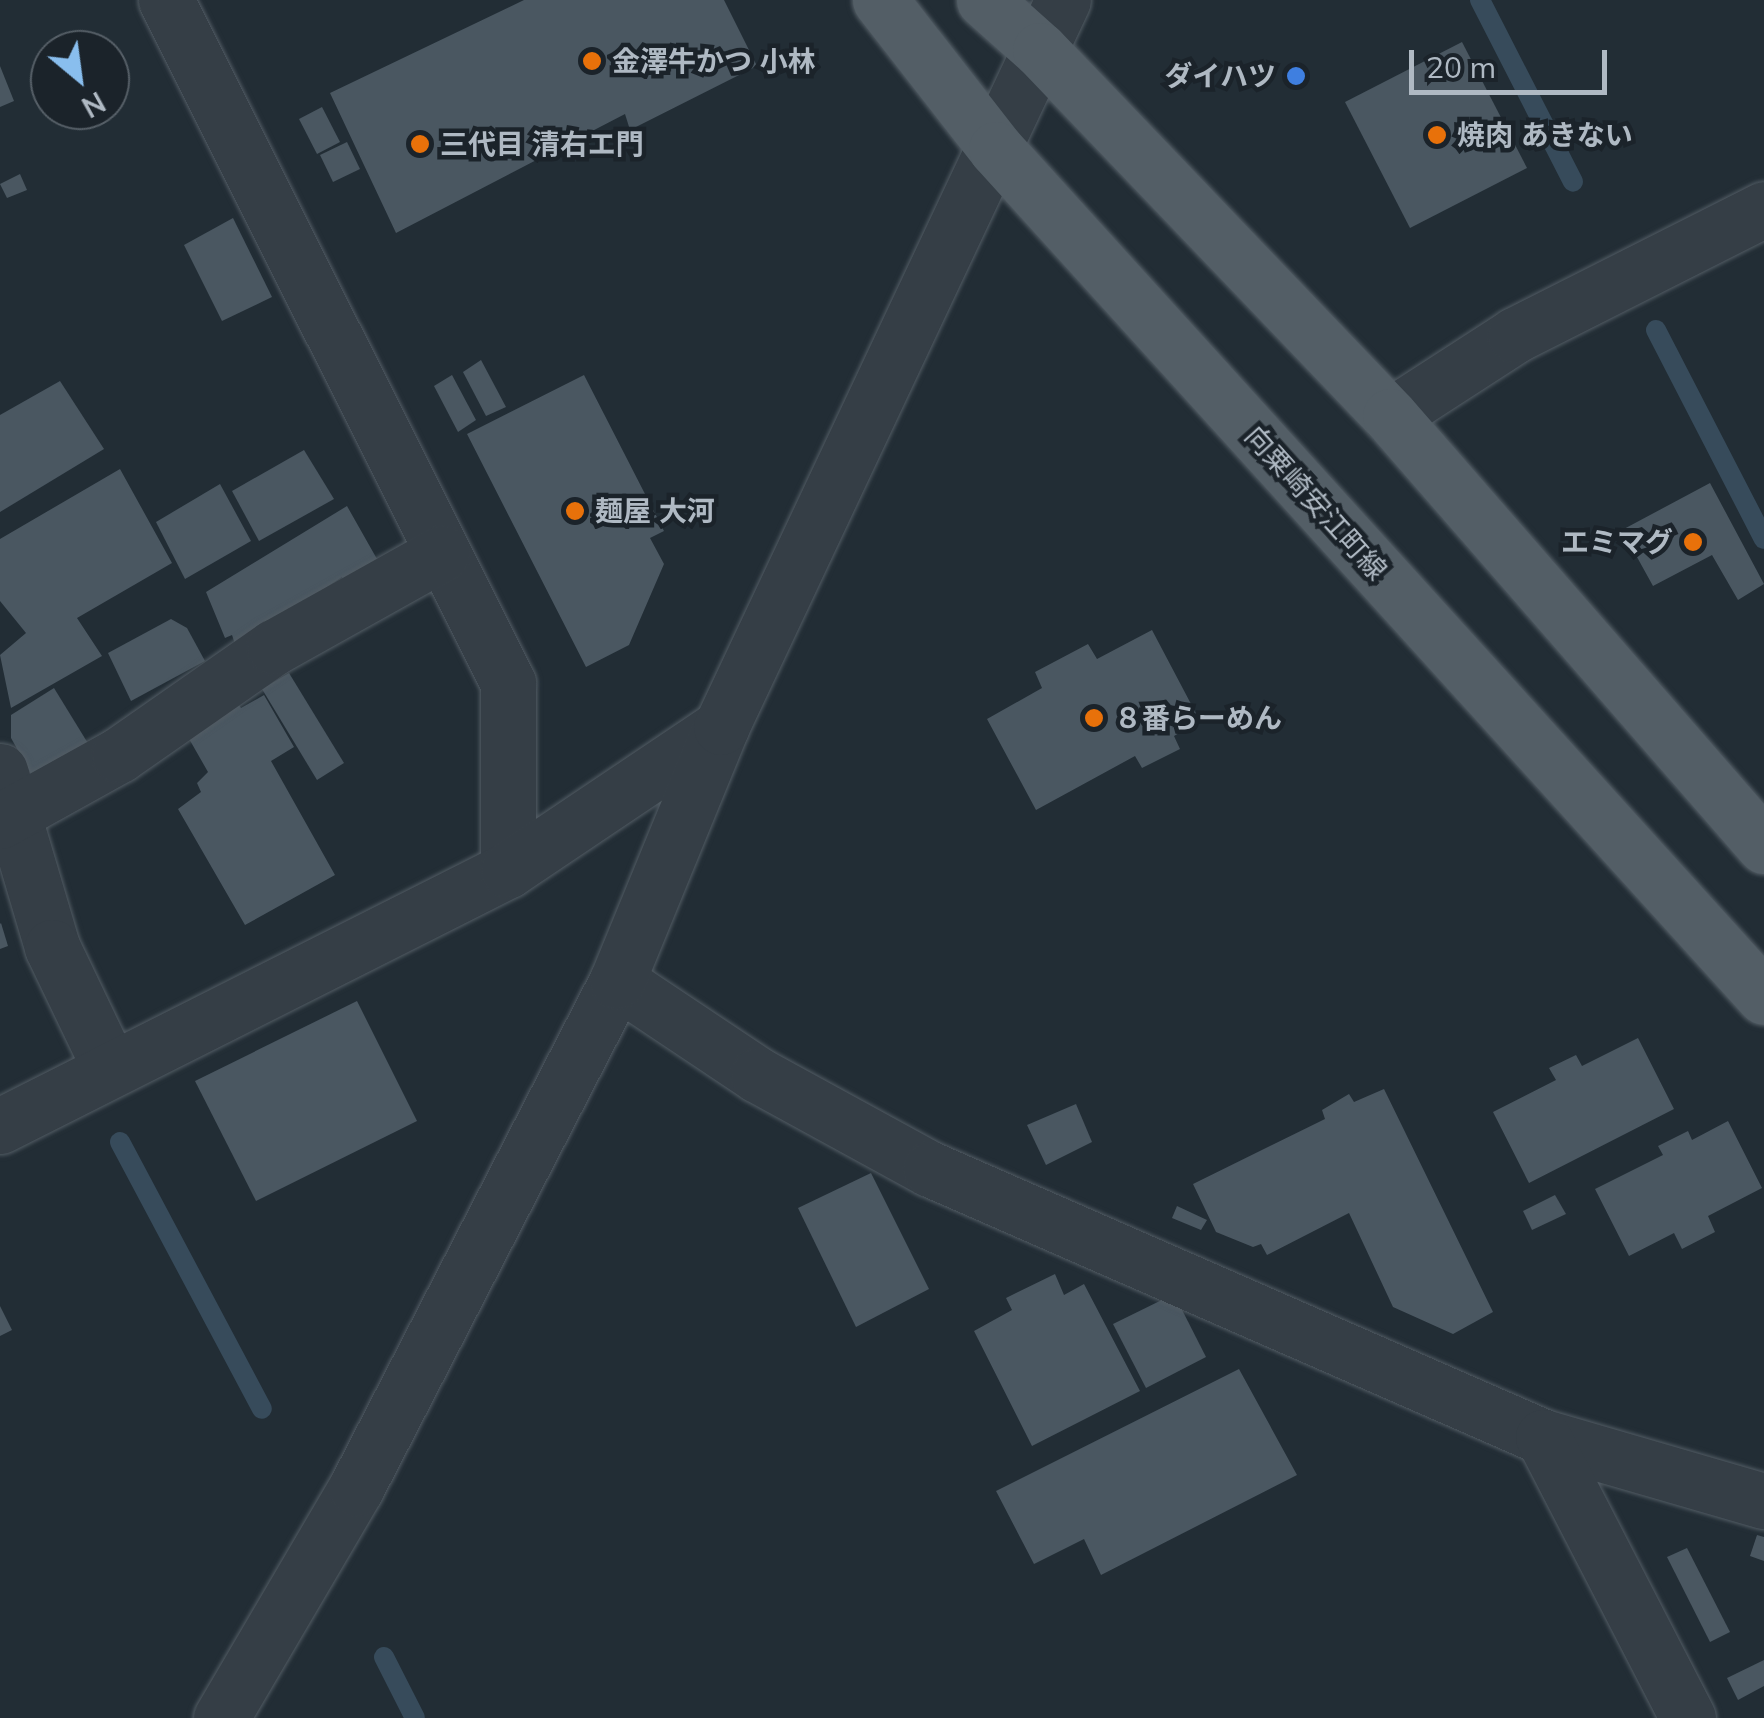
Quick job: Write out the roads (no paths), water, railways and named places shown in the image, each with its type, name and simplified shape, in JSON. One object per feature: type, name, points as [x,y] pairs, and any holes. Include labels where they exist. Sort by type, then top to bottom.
[{"type":"main road","name":"向粟崎安江町線","points":[[880,0],[996,149],[1764,997]]},
{"type":"main road","points":[[984,0],[1040,50],[1390,416],[1764,846]]},
{"type":"street","points":[[166,0],[508,683],[508,870]]},
{"type":"street","points":[[221,1718],[356,1488],[618,981],[722,726],[1063,0]]},
{"type":"street","points":[[1390,416],[1515,336],[1764,210]]},
{"type":"street","points":[[110,1068],[52,947],[3,803],[119,756],[274,647],[442,552]]},
{"type":"street","points":[[0,1126],[508,870],[722,726]]},
{"type":"street","points":[[618,981],[758,1075],[930,1168],[1543,1437],[1764,1500]]},
{"type":"street","points":[[1543,1437],[1688,1718]]},
{"type":"waterway","points":[[1480,0],[1573,182]]},
{"type":"waterway","points":[[1656,330],[1764,539]]},
{"type":"waterway","points":[[120,1142],[262,1409]]},
{"type":"waterway","points":[[384,1657],[415,1718]]},
{"type":"place","name":"金澤牛かつ 小林","points":[[592,61]]},
{"type":"place","name":"ダイハツ","points":[[1296,76]]},
{"type":"place","name":"焼肉 あきない","points":[[1437,135]]},
{"type":"place","name":"三代目 清右エ門","points":[[420,144]]},
{"type":"place","name":"麺屋 大河","points":[[575,511]]},
{"type":"place","name":"エミマグ","points":[[1693,542]]},
{"type":"place","name":"８番らーめん","points":[[1094,718]]}]
